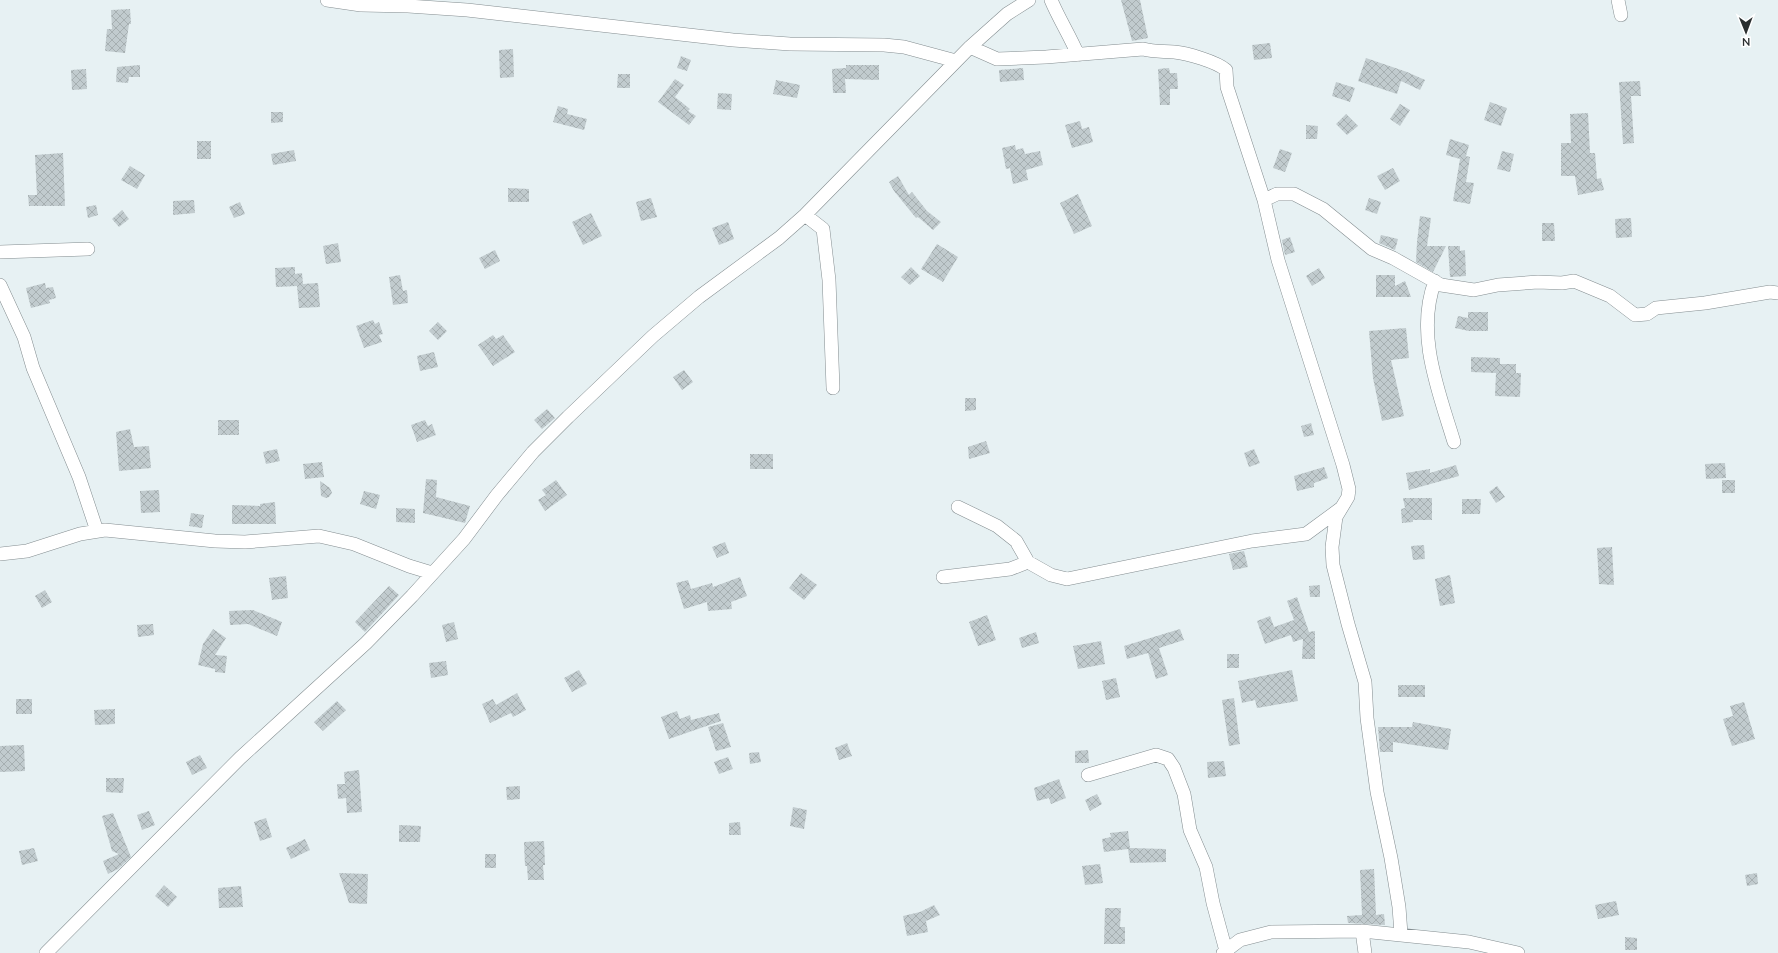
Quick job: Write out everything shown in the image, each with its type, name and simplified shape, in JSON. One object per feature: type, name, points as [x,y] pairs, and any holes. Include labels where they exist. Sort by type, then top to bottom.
[{"type":"street","points":[[327,0],[361,5],[408,6],[467,10],[733,40],[790,44],[884,45],[904,47],[956,61]]},
{"type":"street","points":[[46,953],[240,758],[366,643],[464,539],[497,495],[533,452],[568,417],[682,312],[779,238],[805,215],[970,47],[1007,14],[1029,0]]},
{"type":"street","points":[[1051,0],[1078,55]]},
{"type":"street","points":[[1618,0],[1621,15]]},
{"type":"street","points":[[970,47],[997,59],[1078,55],[1143,49],[1159,53],[1175,52],[1219,64],[1226,70],[1227,87],[1264,200],[1278,260],[1343,465],[1349,489],[1346,502],[1336,517],[1333,532],[1333,565],[1365,682],[1367,718],[1377,792],[1399,907],[1401,934]]},
{"type":"street","points":[[1264,200],[1277,194],[1294,194],[1323,209],[1372,249],[1393,258],[1448,287],[1474,290],[1505,284],[1538,282],[1562,283],[1574,281],[1610,296],[1636,315],[1647,314],[1656,308],[1705,303],[1778,292]]},
{"type":"street","points":[[805,215],[823,229],[829,280],[833,388]]},
{"type":"street","points":[[0,252],[88,249]]},
{"type":"street","points":[[1435,281],[1427,313],[1431,365],[1454,442]]},
{"type":"street","points":[[0,284],[24,337],[33,368],[79,477],[97,531]]},
{"type":"street","points":[[958,507],[997,526],[1016,541],[1028,562],[1051,575],[1067,579],[1252,541],[1306,534],[1341,508]]},
{"type":"street","points":[[0,554],[27,551],[80,534],[105,530],[245,542],[319,536],[354,544],[409,566],[432,573]]},
{"type":"street","points":[[943,577],[1010,568],[1028,562]]},
{"type":"street","points":[[1088,775],[1156,755],[1168,759],[1174,768],[1184,794],[1190,830],[1206,866],[1225,952],[1240,940],[1271,932],[1362,931],[1469,942],[1518,953]]},
{"type":"street","points":[[1362,931],[1365,953]]},
{"type":"building","points":[[1121,0],[1140,0],[1148,38],[1132,41]]},
{"type":"building","points":[[130,9],[131,24],[129,24],[125,53],[105,51],[107,29],[112,29],[111,10]]},
{"type":"building","points":[[1270,43],[1272,58],[1254,60],[1252,45]]},
{"type":"building","points":[[513,49],[514,77],[500,78],[499,50]]},
{"type":"building","points":[[681,56],[691,60],[687,71],[677,68]]},
{"type":"building","points":[[1366,58],[1407,72],[1425,80],[1420,90],[1401,81],[1397,94],[1358,81]]},
{"type":"building","points":[[140,65],[140,77],[129,77],[128,83],[116,82],[117,67]]},
{"type":"building","points":[[846,65],[879,65],[879,80],[845,79],[846,93],[833,93],[832,69],[846,68]]},
{"type":"building","points":[[1023,68],[1024,80],[1000,82],[999,70]]},
{"type":"building","points":[[1169,68],[1170,73],[1177,73],[1178,89],[1170,89],[1170,105],[1160,105],[1158,69]]},
{"type":"building","points":[[86,69],[87,89],[72,90],[71,70]]},
{"type":"building","points":[[618,74],[630,74],[630,88],[617,88]]},
{"type":"building","points":[[675,79],[684,85],[675,97],[690,109],[688,111],[696,116],[689,125],[658,102]]},
{"type":"building","points":[[776,80],[800,85],[797,98],[773,94]]},
{"type":"building","points":[[1640,81],[1641,96],[1631,96],[1634,143],[1623,144],[1619,82]]},
{"type":"building","points":[[1336,82],[1355,88],[1350,102],[1332,96]]},
{"type":"building","points":[[718,93],[732,94],[731,110],[717,109]]},
{"type":"building","points":[[1490,102],[1507,108],[1501,126],[1484,120]]},
{"type":"building","points":[[1400,104],[1410,110],[1400,126],[1390,119]]},
{"type":"building","points":[[558,106],[568,109],[567,114],[587,119],[584,130],[553,122]]},
{"type":"building","points":[[271,112],[283,112],[283,122],[271,123]]},
{"type":"building","points":[[1588,113],[1590,153],[1595,153],[1597,179],[1601,178],[1604,190],[1578,195],[1575,176],[1561,176],[1561,143],[1571,143],[1570,114]]},
{"type":"building","points":[[1346,114],[1358,126],[1347,135],[1336,124]]},
{"type":"building","points":[[1080,121],[1082,129],[1089,127],[1093,142],[1072,148],[1065,125]]},
{"type":"building","points":[[1306,125],[1318,126],[1317,139],[1306,139]]},
{"type":"building","points":[[1450,139],[1469,145],[1466,156],[1470,157],[1466,182],[1474,183],[1470,204],[1453,201],[1460,159],[1446,155]]},
{"type":"building","points":[[197,141],[211,141],[211,159],[197,159]]},
{"type":"building","points":[[1015,145],[1016,150],[1023,148],[1025,154],[1040,151],[1043,165],[1026,170],[1028,180],[1013,184],[1010,168],[1006,169],[1002,148]]},
{"type":"building","points":[[1280,149],[1292,153],[1285,172],[1273,168]]},
{"type":"building","points":[[294,150],[296,161],[273,165],[271,154]]},
{"type":"building","points":[[1502,151],[1514,154],[1510,172],[1497,169]]},
{"type":"building","points":[[63,153],[65,206],[29,206],[28,195],[37,195],[35,155]]},
{"type":"building","points":[[130,166],[145,175],[137,189],[121,180]]},
{"type":"building","points":[[1393,168],[1400,181],[1385,190],[1377,176]]},
{"type":"building","points":[[898,176],[909,195],[912,192],[927,211],[941,222],[933,230],[918,217],[916,218],[894,191],[889,182]]},
{"type":"building","points":[[508,188],[529,189],[529,202],[508,202]]},
{"type":"building","points":[[1078,194],[1092,226],[1074,234],[1060,203]]},
{"type":"building","points":[[651,198],[657,217],[641,221],[636,202]]},
{"type":"building","points":[[1369,198],[1381,202],[1377,214],[1365,210]]},
{"type":"building","points":[[194,200],[195,213],[173,215],[173,201]]},
{"type":"building","points":[[240,202],[245,214],[234,218],[229,207]]},
{"type":"building","points":[[96,205],[98,215],[88,218],[86,207]]},
{"type":"building","points":[[122,210],[129,219],[119,227],[112,219]]},
{"type":"building","points":[[591,213],[602,236],[583,245],[572,222]]},
{"type":"building","points":[[1420,216],[1431,218],[1427,246],[1446,246],[1433,272],[1416,262]]},
{"type":"building","points":[[1631,218],[1632,237],[1616,238],[1615,219]]},
{"type":"building","points":[[728,222],[734,239],[719,245],[712,228]]},
{"type":"building","points":[[1542,223],[1554,223],[1555,241],[1542,241]]},
{"type":"building","points":[[1381,235],[1398,239],[1395,250],[1379,243]]},
{"type":"building","points":[[1290,237],[1295,252],[1285,255],[1282,240]]},
{"type":"building","points":[[338,243],[341,262],[326,264],[323,246]]},
{"type":"building","points":[[937,244],[958,257],[943,282],[921,269]]},
{"type":"building","points":[[1448,246],[1460,246],[1460,251],[1465,250],[1466,276],[1450,277]]},
{"type":"building","points":[[495,250],[500,261],[485,269],[479,258]]},
{"type":"building","points":[[295,267],[295,274],[302,273],[303,284],[318,283],[320,307],[299,308],[297,286],[276,287],[275,268]]},
{"type":"building","points":[[911,267],[920,276],[910,285],[901,277]]},
{"type":"building","points":[[1319,268],[1325,278],[1312,286],[1306,276]]},
{"type":"building","points":[[400,275],[403,291],[407,290],[408,303],[393,305],[389,277]]},
{"type":"building","points":[[1376,275],[1395,275],[1395,286],[1405,281],[1411,297],[1376,297]]},
{"type":"building","points":[[45,283],[46,288],[53,287],[56,298],[49,300],[50,303],[31,308],[26,288]]},
{"type":"building","points":[[1468,312],[1488,312],[1488,331],[1469,331],[1455,328],[1458,316],[1468,318]]},
{"type":"building","points":[[373,320],[375,324],[379,322],[383,334],[379,335],[382,342],[364,348],[356,326]]},
{"type":"building","points":[[438,322],[447,331],[438,340],[429,331]]},
{"type":"building","points":[[1406,328],[1409,358],[1391,360],[1404,416],[1382,421],[1373,378],[1369,331]]},
{"type":"building","points":[[493,335],[496,339],[503,335],[515,352],[493,366],[478,345]]},
{"type":"building","points":[[434,352],[438,367],[420,371],[417,356]]},
{"type":"building","points":[[1471,357],[1500,358],[1500,364],[1516,364],[1516,373],[1521,373],[1520,397],[1495,396],[1496,373],[1471,372]]},
{"type":"building","points":[[684,370],[693,382],[682,390],[673,377]]},
{"type":"building","points":[[965,398],[976,398],[976,410],[965,411]]},
{"type":"building","points":[[547,409],[555,418],[542,429],[534,420]]},
{"type":"building","points":[[218,420],[239,420],[239,435],[218,435]]},
{"type":"building","points":[[425,420],[428,426],[432,424],[436,435],[417,442],[411,425]]},
{"type":"building","points":[[1311,423],[1314,435],[1304,437],[1301,426]]},
{"type":"building","points":[[130,429],[134,447],[149,446],[151,468],[119,471],[116,432]]},
{"type":"building","points":[[986,441],[990,453],[969,459],[968,447]]},
{"type":"building","points":[[277,449],[280,461],[266,464],[263,452]]},
{"type":"building","points":[[1254,449],[1260,463],[1249,467],[1244,453]]},
{"type":"building","points":[[750,454],[773,454],[773,469],[750,469]]},
{"type":"building","points":[[322,462],[324,477],[305,479],[303,464]]},
{"type":"building","points":[[1725,463],[1726,478],[1706,479],[1705,464]]},
{"type":"building","points":[[1456,465],[1459,476],[1409,490],[1406,473],[1430,469],[1430,473]]},
{"type":"building","points":[[1324,467],[1328,478],[1314,483],[1314,487],[1297,491],[1294,476]]},
{"type":"building","points":[[426,479],[437,480],[436,497],[470,506],[465,523],[423,513]]},
{"type":"building","points":[[556,480],[567,495],[545,511],[538,500],[546,495],[542,490]]},
{"type":"building","points":[[1722,480],[1735,480],[1735,493],[1722,493]]},
{"type":"building","points":[[320,481],[330,488],[332,493],[329,497],[326,498],[321,496]]},
{"type":"building","points":[[1497,486],[1505,497],[1496,503],[1489,492]]},
{"type":"building","points":[[159,490],[160,512],[141,513],[140,491]]},
{"type":"building","points":[[364,491],[380,495],[376,509],[360,504]]},
{"type":"building","points":[[1403,498],[1432,498],[1432,520],[1413,520],[1413,522],[1402,523],[1401,509],[1405,508]]},
{"type":"building","points":[[1462,499],[1481,499],[1480,514],[1462,514]]},
{"type":"building","points":[[275,502],[276,524],[232,524],[232,505],[260,506],[260,504]]},
{"type":"building","points":[[396,508],[415,509],[415,523],[396,522]]},
{"type":"building","points":[[191,513],[204,515],[202,528],[189,526]]},
{"type":"building","points":[[725,542],[729,553],[717,558],[712,547]]},
{"type":"building","points":[[1424,545],[1425,559],[1413,560],[1411,546]]},
{"type":"building","points":[[1612,547],[1614,585],[1599,584],[1597,548]]},
{"type":"building","points":[[1244,551],[1248,567],[1233,570],[1229,554]]},
{"type":"building","points":[[801,573],[817,585],[804,600],[789,588]]},
{"type":"building","points":[[1450,575],[1455,603],[1440,606],[1435,579]]},
{"type":"building","points":[[286,576],[288,598],[272,600],[269,578]]},
{"type":"building","points":[[740,577],[747,596],[731,602],[732,609],[708,611],[707,602],[684,609],[676,583],[688,580],[691,589],[712,583],[713,587]]},
{"type":"building","points":[[1320,585],[1320,597],[1310,597],[1309,586]]},
{"type":"building","points":[[389,586],[399,595],[365,632],[355,622]]},
{"type":"building","points":[[45,590],[52,602],[42,608],[35,596]]},
{"type":"building","points":[[1297,597],[1309,632],[1315,631],[1315,659],[1302,659],[1303,639],[1293,642],[1291,635],[1265,644],[1257,621],[1270,616],[1274,627],[1294,620],[1287,601]]},
{"type":"building","points":[[253,610],[282,622],[277,636],[248,624],[230,625],[229,611]]},
{"type":"building","points":[[987,615],[996,640],[978,646],[969,622]]},
{"type":"building","points":[[454,622],[458,639],[446,642],[442,625]]},
{"type":"building","points":[[153,624],[154,635],[138,637],[137,625]]},
{"type":"building","points":[[213,629],[226,638],[215,655],[227,656],[225,673],[215,672],[215,669],[198,665],[203,644]]},
{"type":"building","points":[[1180,629],[1184,640],[1159,648],[1168,675],[1156,679],[1148,653],[1127,659],[1124,646]]},
{"type":"building","points":[[1036,632],[1039,643],[1022,648],[1019,638]]},
{"type":"building","points":[[1101,641],[1105,664],[1078,669],[1073,646]]},
{"type":"building","points":[[1227,654],[1239,654],[1239,668],[1227,668]]},
{"type":"building","points":[[446,661],[448,675],[431,678],[429,663]]},
{"type":"building","points":[[579,670],[587,684],[572,692],[564,678]]},
{"type":"building","points":[[1292,670],[1298,701],[1257,708],[1255,700],[1242,703],[1238,681]]},
{"type":"building","points":[[1116,678],[1120,697],[1106,700],[1102,681]]},
{"type":"building","points":[[1398,685],[1425,685],[1425,697],[1398,697]]},
{"type":"building","points":[[517,693],[526,710],[513,717],[511,713],[490,723],[482,704],[493,699],[496,705]]},
{"type":"building","points":[[1234,698],[1240,744],[1229,746],[1222,700]]},
{"type":"building","points":[[16,699],[32,699],[32,714],[16,714]]},
{"type":"building","points":[[337,701],[346,710],[323,731],[314,722]]},
{"type":"building","points":[[1744,702],[1755,739],[1732,746],[1723,719],[1733,716],[1730,706]]},
{"type":"building","points":[[115,709],[115,724],[95,725],[94,710]]},
{"type":"building","points":[[677,711],[680,719],[690,715],[691,720],[719,713],[721,721],[669,739],[661,717]]},
{"type":"building","points":[[1413,722],[1451,729],[1448,750],[1393,742],[1393,752],[1380,752],[1378,727],[1412,727]]},
{"type":"building","points":[[723,723],[731,747],[716,751],[708,727]]},
{"type":"building","points":[[847,743],[852,756],[839,760],[835,748]]},
{"type":"building","points":[[24,745],[25,771],[0,772],[0,746]]},
{"type":"building","points":[[1088,750],[1089,763],[1075,763],[1075,751]]},
{"type":"building","points":[[759,752],[761,762],[750,764],[749,753]]},
{"type":"building","points":[[200,755],[207,768],[192,775],[186,762]]},
{"type":"building","points":[[728,757],[733,769],[719,774],[714,762]]},
{"type":"building","points":[[1224,761],[1226,776],[1208,778],[1207,762]]},
{"type":"building","points":[[359,770],[362,812],[347,813],[346,798],[338,799],[337,784],[345,784],[344,772]]},
{"type":"building","points":[[106,778],[124,778],[123,793],[106,792]]},
{"type":"building","points":[[1059,779],[1066,798],[1051,804],[1049,798],[1037,801],[1034,788]]},
{"type":"building","points":[[520,786],[520,799],[507,800],[506,787]]},
{"type":"building","points":[[1097,794],[1102,804],[1090,811],[1085,800]]},
{"type":"building","points":[[793,807],[807,810],[804,829],[790,826]]},
{"type":"building","points":[[149,811],[155,825],[142,830],[137,815]]},
{"type":"building","points":[[113,813],[131,857],[118,869],[108,874],[103,861],[119,854],[112,851],[102,816]]},
{"type":"building","points":[[266,818],[272,837],[260,841],[254,822]]},
{"type":"building","points":[[740,822],[741,835],[729,835],[729,823]]},
{"type":"building","points":[[399,825],[421,826],[420,842],[399,842]]},
{"type":"building","points":[[1128,831],[1130,848],[1166,849],[1166,862],[1130,863],[1128,849],[1104,852],[1102,839],[1111,837],[1110,833]]},
{"type":"building","points":[[305,839],[310,850],[291,859],[286,848]]},
{"type":"building","points":[[544,841],[544,880],[528,880],[527,866],[525,866],[524,842]]},
{"type":"building","points":[[34,848],[38,861],[22,865],[19,851]]},
{"type":"building","points":[[485,854],[496,854],[496,868],[485,868]]},
{"type":"building","points":[[1100,864],[1103,883],[1085,885],[1082,866]]},
{"type":"building","points":[[1374,869],[1376,915],[1384,914],[1385,925],[1348,923],[1347,916],[1362,915],[1360,870]]},
{"type":"building","points":[[339,873],[368,874],[367,904],[349,903]]},
{"type":"building","points":[[1757,873],[1758,884],[1747,886],[1745,875]]},
{"type":"building","points":[[164,885],[177,897],[168,907],[155,896]]},
{"type":"building","points":[[241,886],[243,907],[219,908],[218,888]]},
{"type":"building","points":[[1616,901],[1619,915],[1598,919],[1595,905]]},
{"type":"building","points":[[934,905],[940,915],[926,921],[928,932],[907,936],[903,916],[920,912]]},
{"type":"building","points":[[1105,908],[1121,908],[1120,927],[1125,927],[1125,944],[1104,944]]},
{"type":"building","points":[[1625,937],[1637,938],[1637,950],[1625,950]]}]
